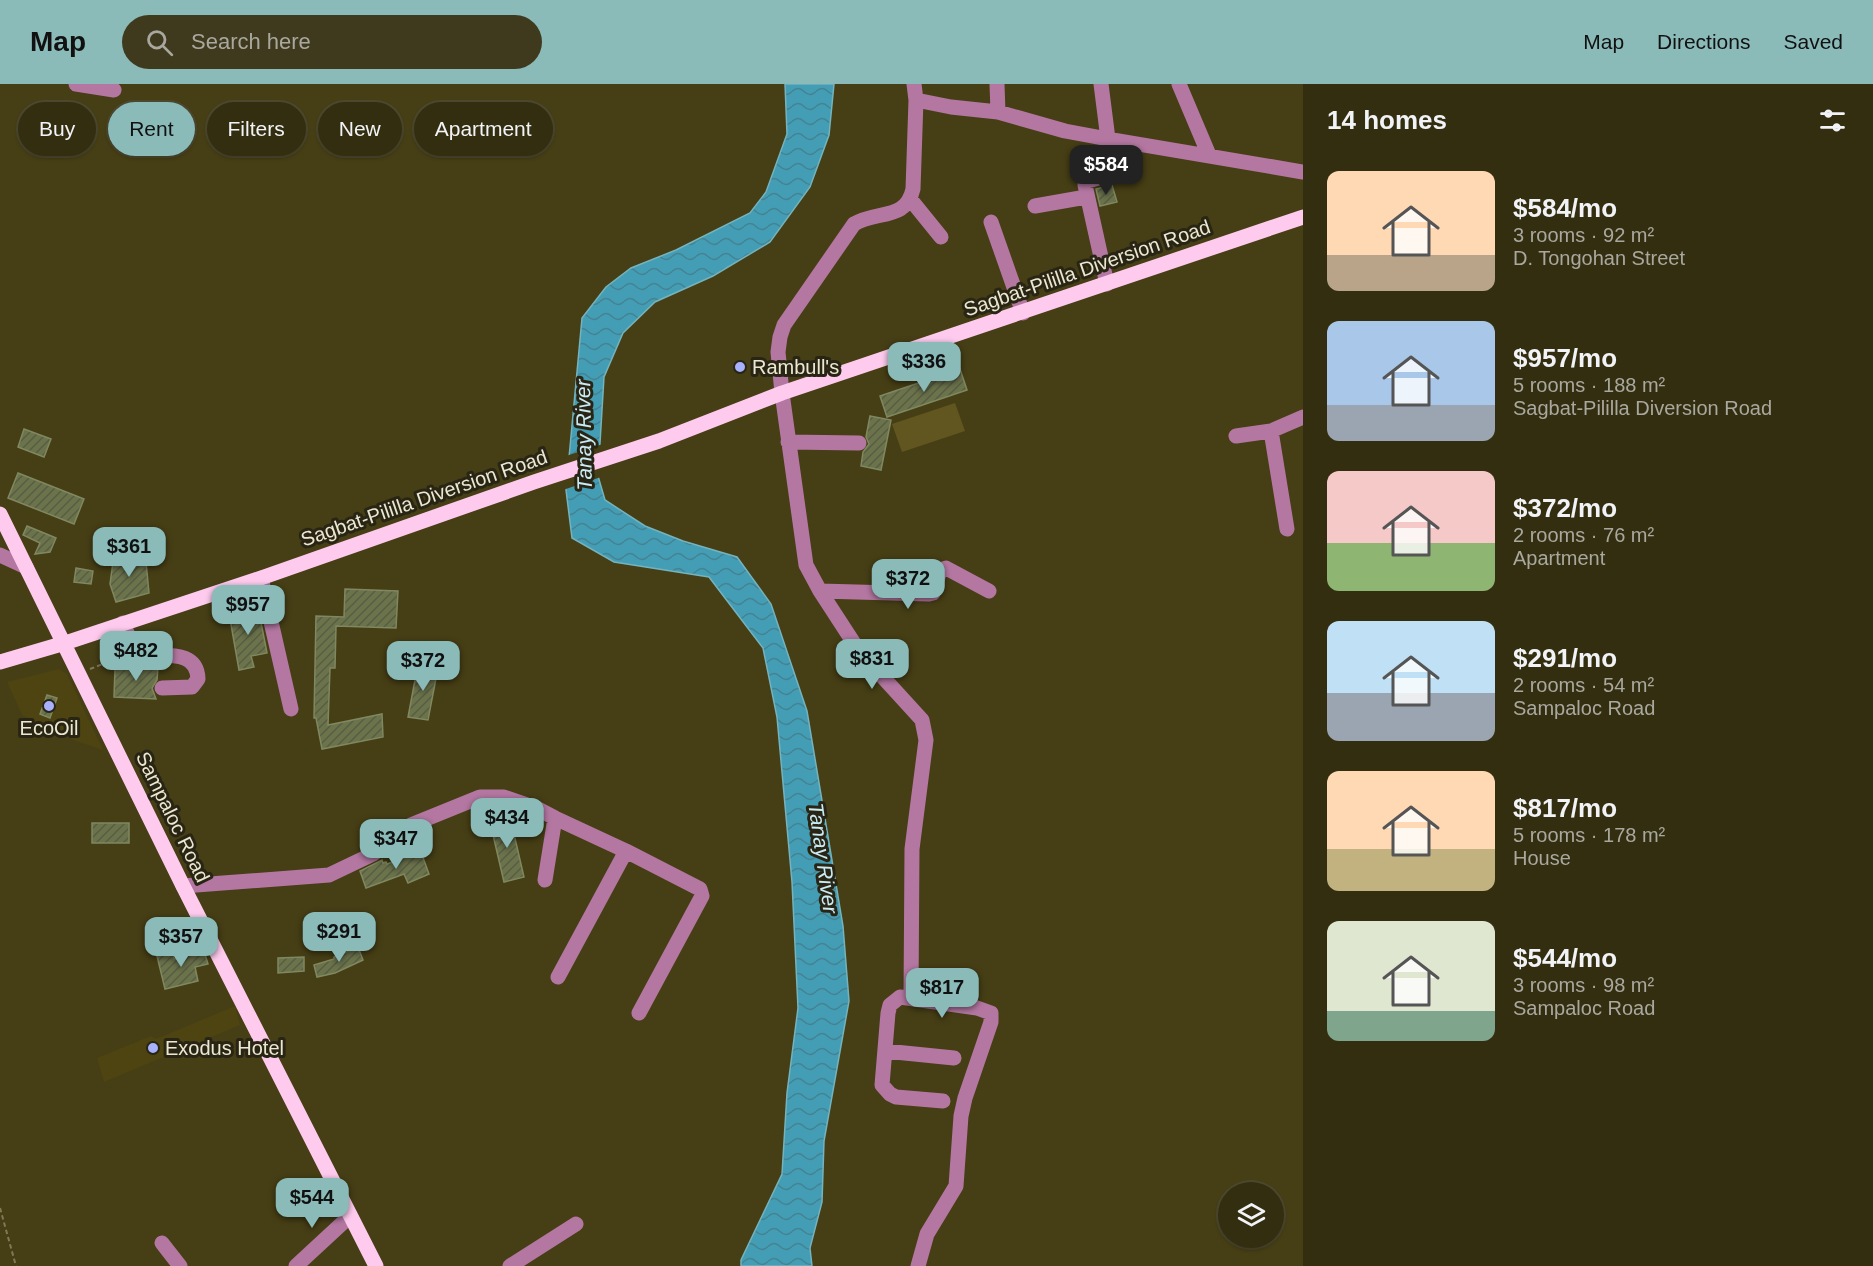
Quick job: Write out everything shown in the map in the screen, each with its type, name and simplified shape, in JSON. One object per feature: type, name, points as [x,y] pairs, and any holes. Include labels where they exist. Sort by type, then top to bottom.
[{"type":"main road","name":"Sagbat-Pililla Diversion Road","points":[[0,662],[65,643],[261,578],[534,482],[659,441],[782,393],[1303,217]]},
{"type":"main road","name":"Sampaloc Road","points":[[0,514],[183,886],[349,1217],[376,1266]]},
{"type":"street","points":[[76,84],[114,90]]},
{"type":"street","points":[[911,997],[912,849],[926,740],[925,730],[922,720],[859,651],[806,565],[788,442],[778,352],[784,325],[854,224],[861,219],[894,213],[911,200],[916,100],[914,84]]},
{"type":"street","points":[[997,84],[998,112]]},
{"type":"street","points":[[1101,84],[1108,139]]},
{"type":"street","points":[[1179,84],[1209,155]]},
{"type":"street","points":[[916,100],[951,107],[998,112],[1065,131],[1303,172]]},
{"type":"street","points":[[1107,284],[1085,185],[1087,181],[1110,175]]},
{"type":"street","points":[[1035,206],[1086,197]]},
{"type":"street","points":[[911,200],[941,237]]},
{"type":"street","points":[[992,222],[1023,313]]},
{"type":"street","points":[[1236,436],[1271,430],[1303,417]]},
{"type":"street","points":[[1271,430],[1287,528]]},
{"type":"street","points":[[788,442],[859,443]]},
{"type":"street","points":[[0,555],[26,567]]},
{"type":"street","points":[[820,591],[929,594],[933,593],[936,587],[940,570],[946,568],[989,591]]},
{"type":"street","points":[[261,578],[291,709]]},
{"type":"street","points":[[123,623],[135,652],[140,655],[177,656],[190,660],[198,673],[196,684],[188,688],[162,688]]},
{"type":"street","points":[[183,886],[329,875],[373,854],[411,825],[480,797],[504,797],[536,808],[700,890],[702,896],[639,1013]]},
{"type":"street","points":[[545,880],[555,818]]},
{"type":"street","points":[[558,977],[626,851]]},
{"type":"street","points":[[918,1266],[927,1234],[956,1186],[961,1116],[991,1022],[991,1013],[977,1008],[900,997],[890,1005],[882,1085],[885,1090],[896,1097],[943,1101]]},
{"type":"street","points":[[885,1052],[954,1058]]},
{"type":"street","points":[[296,1266],[349,1217]]},
{"type":"street","points":[[510,1266],[576,1224]]},
{"type":"street","points":[[162,1244],[180,1266]]},
{"type":"path","points":[[79,674],[135,652]]},
{"type":"path","points":[[0,1208],[16,1266]]},
{"type":"shaded area","points":[[955,403],[965,431],[902,452],[892,424]]},
{"type":"shaded area","points":[[59,669],[67,674],[103,750],[76,741],[22,715],[7,682]]},
{"type":"shaded area","name":"Exodus Hotel","points":[[235,1006],[240,1025],[104,1082],[97,1058],[151,1036],[156,1039]]},
{"type":"water","name":"Tanay River","points":[[785,84],[834,84],[829,135],[810,187],[770,242],[713,276],[655,302],[623,333],[604,377],[598,476],[605,500],[645,526],[683,541],[737,557],[771,604],[807,711],[843,926],[849,1001],[824,1141],[822,1202],[810,1248],[812,1266],[741,1266],[741,1260],[782,1174],[787,1093],[798,1008],[792,882],[777,717],[763,648],[709,577],[614,562],[572,538],[566,490],[582,318],[606,287],[631,268],[676,250],[750,213],[766,192],[787,134]]},
{"type":"pier","points":[[603,444],[601,477],[563,490],[566,456]]},
{"type":"building","points":[[1112,185],[1117,202],[1100,206],[1096,189]]},
{"type":"building","points":[[960,369],[967,390],[887,417],[880,396]]},
{"type":"building","points":[[870,416],[891,420],[881,470],[861,466],[863,452],[869,444],[866,437]]},
{"type":"building","points":[[24,429],[51,439],[44,457],[18,447]]},
{"type":"building","points":[[18,473],[84,499],[74,524],[8,498]]},
{"type":"building","points":[[27,526],[56,538],[50,552],[35,554],[40,543],[23,535]]},
{"type":"building","points":[[114,555],[146,562],[149,593],[116,602],[110,584]]},
{"type":"building","points":[[76,568],[93,571],[91,584],[74,582]]},
{"type":"building","points":[[345,589],[398,591],[396,628],[336,626],[335,668],[330,668],[328,725],[382,714],[383,737],[322,749],[316,718],[314,718],[316,616],[344,617]]},
{"type":"building","points":[[258,607],[267,653],[251,656],[254,667],[239,670],[229,613]]},
{"type":"building","points":[[418,664],[438,668],[428,720],[408,717]]},
{"type":"building","points":[[134,665],[158,667],[157,680],[152,688],[156,699],[114,697],[115,669],[134,669]]},
{"type":"building","name":"EcoOil","points":[[47,695],[57,698],[50,718],[40,714]]},
{"type":"building","points":[[510,817],[524,877],[504,882],[490,822]]},
{"type":"building","points":[[92,823],[129,823],[129,843],[92,843]]},
{"type":"building","points":[[421,852],[429,874],[408,883],[404,874],[366,888],[360,871],[382,860],[387,864]]},
{"type":"building","points":[[358,947],[363,960],[335,973],[317,977],[314,965],[334,959]]},
{"type":"building","points":[[203,948],[208,964],[195,967],[198,981],[165,989],[157,956],[173,952],[174,959]]},
{"type":"building","points":[[304,957],[304,971],[278,973],[278,958]]},
{"type":"place","name":"Rambull's","points":[[740,367]]},
{"type":"place","name":"EcoOil","points":[[49,706]]},
{"type":"place","name":"Exodus Hotel","points":[[153,1048]]}]
